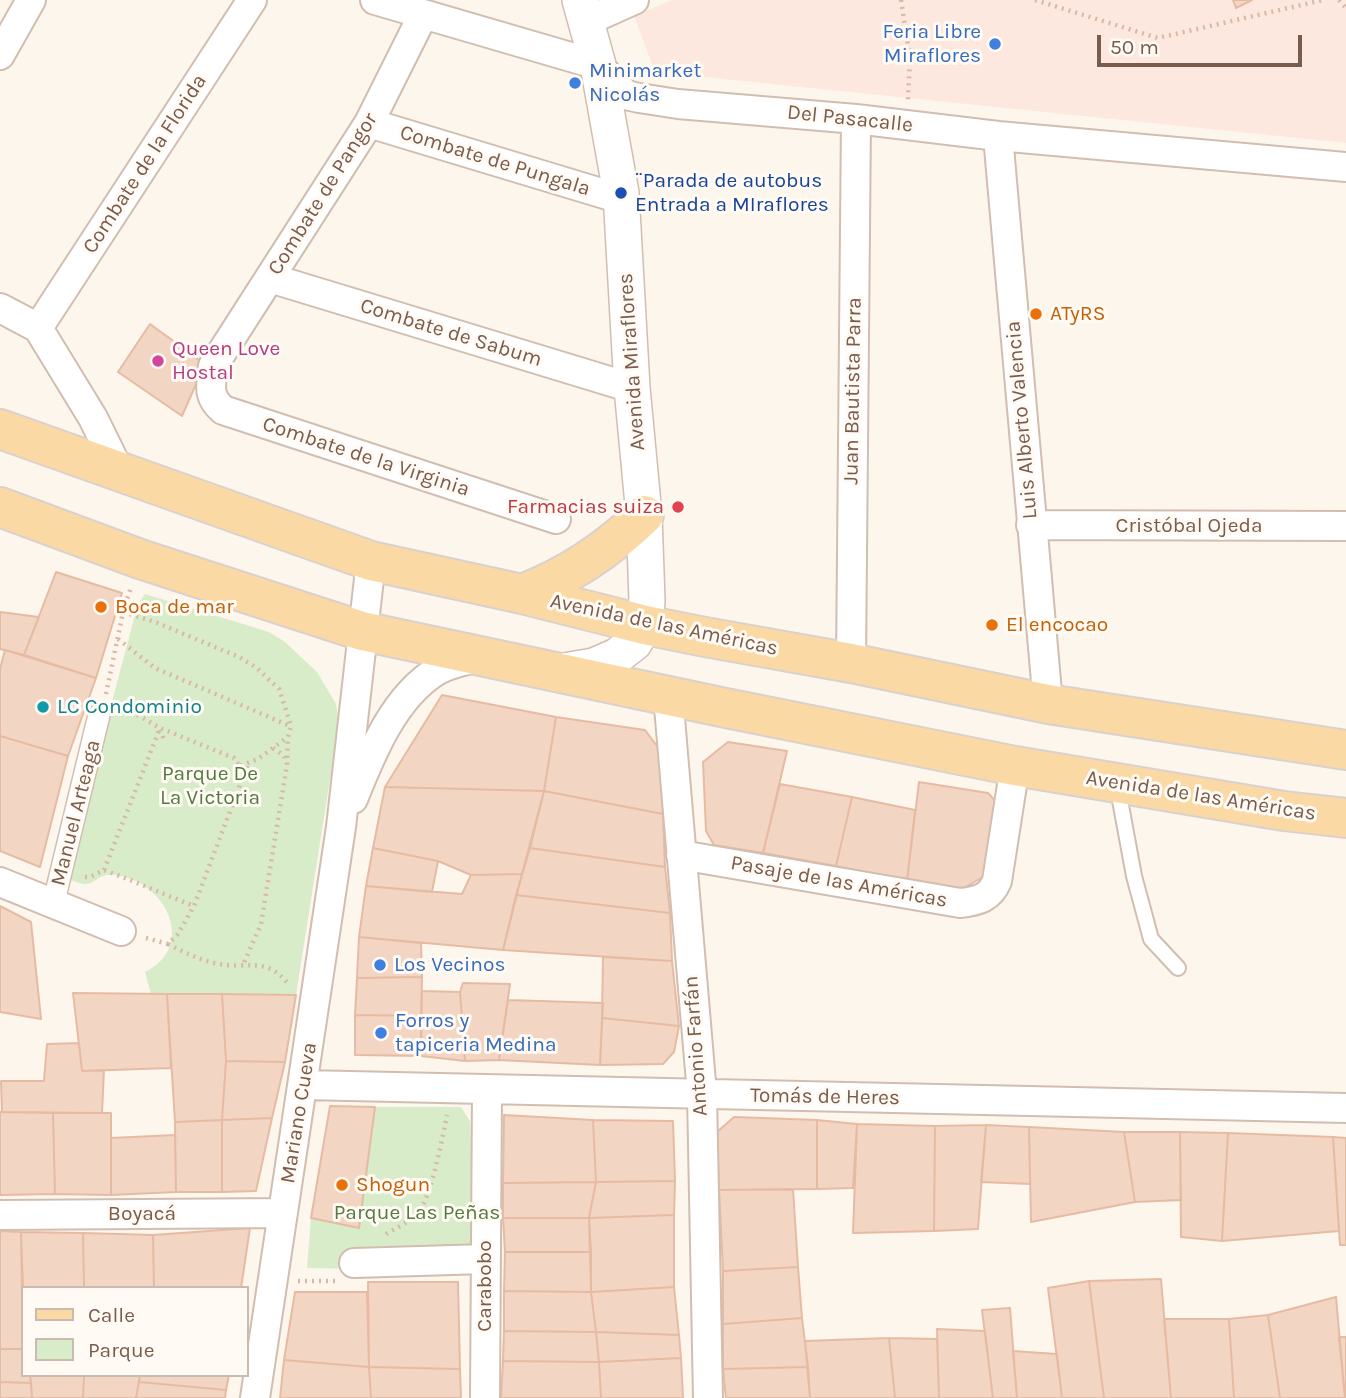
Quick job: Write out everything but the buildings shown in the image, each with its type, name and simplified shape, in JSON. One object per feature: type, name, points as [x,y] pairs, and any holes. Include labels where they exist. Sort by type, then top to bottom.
[{"type":"main road","name":"Avenida de las Américas","points":[[0,429],[371,561],[522,594],[645,625],[851,663],[1048,704],[1346,750]]},
{"type":"main road","name":"Avenida de las Américas","points":[[0,507],[140,559],[362,631],[1015,766],[1284,811],[1346,818]]},
{"type":"main road","points":[[522,594],[552,582],[594,558],[644,515]]},
{"type":"street","points":[[0,55],[31,0]]},
{"type":"street","name":"Combate de la Florida","points":[[38,328],[252,0]]},
{"type":"street","points":[[375,0],[598,65]]},
{"type":"street","points":[[583,10],[634,0]]},
{"type":"street","name":"Avenida Miraflores","points":[[583,10],[598,65],[621,200],[632,388],[644,515],[647,601],[645,625]]},
{"type":"street","name":"Combate de Pangor","points":[[213,366],[369,123],[423,15]]},
{"type":"street","name":"Del Pasacalle","points":[[598,65],[626,95],[678,104],[1346,167]]},
{"type":"street","name":"Juan Bautista Parra","points":[[851,663],[856,119]]},
{"type":"street","name":"Combate de Pungala","points":[[369,123],[621,200]]},
{"type":"street","name":"Luis Alberto Valencia","points":[[998,136],[1048,704]]},
{"type":"street","name":"Combate de Sabum","points":[[270,278],[632,388]]},
{"type":"street","points":[[0,308],[38,328],[93,418],[120,473]]},
{"type":"street","name":"Combate de la Virginia","points":[[213,366],[211,393],[214,402],[223,410],[556,519]]},
{"type":"street","name":"Cristóbal Ojeda","points":[[1031,525],[1346,526]]},
{"type":"street","name":"Mariano Cueva","points":[[255,1398],[341,827],[371,561]]},
{"type":"street","points":[[558,672],[594,666],[617,656],[634,643],[645,625]]},
{"type":"street","name":"Mariano Cueva","points":[[341,827],[369,758],[396,712],[425,679],[457,662],[484,656]]},
{"type":"street","name":"Antonio Farfán","points":[[668,695],[702,1094],[708,1398]]},
{"type":"street","name":"Manuel Arteaga","points":[[53,905],[99,715]]},
{"type":"street","name":"Pasaje de las Américas","points":[[681,855],[960,903],[976,901],[993,891],[997,881],[1015,766]]},
{"type":"street","points":[[0,882],[121,931]]},
{"type":"street","name":"Tomás de Heres","points":[[304,1085],[1346,1108]]},
{"type":"street","name":"Carabobo","points":[[485,1398],[487,1090]]},
{"type":"street","name":"Boyacá","points":[[0,1215],[283,1213]]},
{"type":"street","points":[[354,1263],[485,1259]]},
{"type":"lane","points":[[1117,783],[1133,876],[1151,939],[1178,968]]},
{"type":"path","points":[[901,0],[910,58],[906,124]]},
{"type":"path","points":[[1035,0],[1158,37],[1323,0]]},
{"type":"path","points":[[1339,0],[1346,8]]},
{"type":"path","name":"Manuel Arteaga","points":[[99,715],[123,612],[140,559]]},
{"type":"path","points":[[123,612],[155,622],[239,657],[257,668],[279,689],[291,726],[287,765],[261,924],[243,965]]},
{"type":"path","points":[[118,639],[155,668],[291,726]]},
{"type":"path","points":[[106,692],[112,700],[160,728],[233,758],[240,767]]},
{"type":"path","points":[[160,728],[164,740]]},
{"type":"path","points":[[63,861],[74,865],[71,875],[78,878],[90,877],[104,870],[160,728]]},
{"type":"path","points":[[233,768],[248,764],[288,737]]},
{"type":"path","points":[[272,748],[284,756],[287,765]]},
{"type":"path","points":[[168,944],[178,934],[194,906],[248,764]]},
{"type":"path","points":[[104,870],[194,906]]},
{"type":"path","points":[[121,931],[168,944],[191,956],[214,963],[233,966],[265,965],[283,977],[296,995],[316,998]]},
{"type":"path","points":[[273,1281],[344,1281],[349,1276],[359,1251],[418,1213],[441,1150],[448,1110],[457,1098],[487,1090]]},
{"type":"shaded area","name":"Feria Libre Miraflores","points":[[672,0],[1346,0],[1346,143],[655,72],[634,16]]},
{"type":"green space","name":"Parque De La Victoria","points":[[145,594],[269,632],[285,642],[317,672],[336,704],[339,722],[296,995],[151,994],[145,972],[160,962],[169,950],[172,936],[171,922],[156,895],[143,885],[125,877],[107,875],[86,884],[65,878],[138,604]]},
{"type":"green space","name":"Parque Las Peñas","points":[[375,1107],[461,1107],[470,1121],[475,1271],[307,1268],[311,1218],[359,1228]]},
{"type":"place","name":"Feria Libre Miraflores","points":[[995,44]]},
{"type":"place","name":"Minimarket Nicolás","points":[[575,83]]},
{"type":"place","name":"¨Parada de autobus Entrada a MIraflores","points":[[621,193]]},
{"type":"place","name":"ATyRS","points":[[1036,314]]},
{"type":"place","name":"Queen Love Hostal","points":[[158,361]]},
{"type":"place","name":"Farmacias suiza","points":[[678,507]]},
{"type":"place","name":"Boca de mar","points":[[101,607]]},
{"type":"place","name":"El encocao","points":[[992,625]]},
{"type":"place","name":"LC Condominio","points":[[43,707]]},
{"type":"place","name":"Los Vecinos","points":[[380,965]]},
{"type":"place","name":"Forros y tapiceria Medina","points":[[381,1033]]},
{"type":"place","name":"Shogun","points":[[342,1185]]}]
